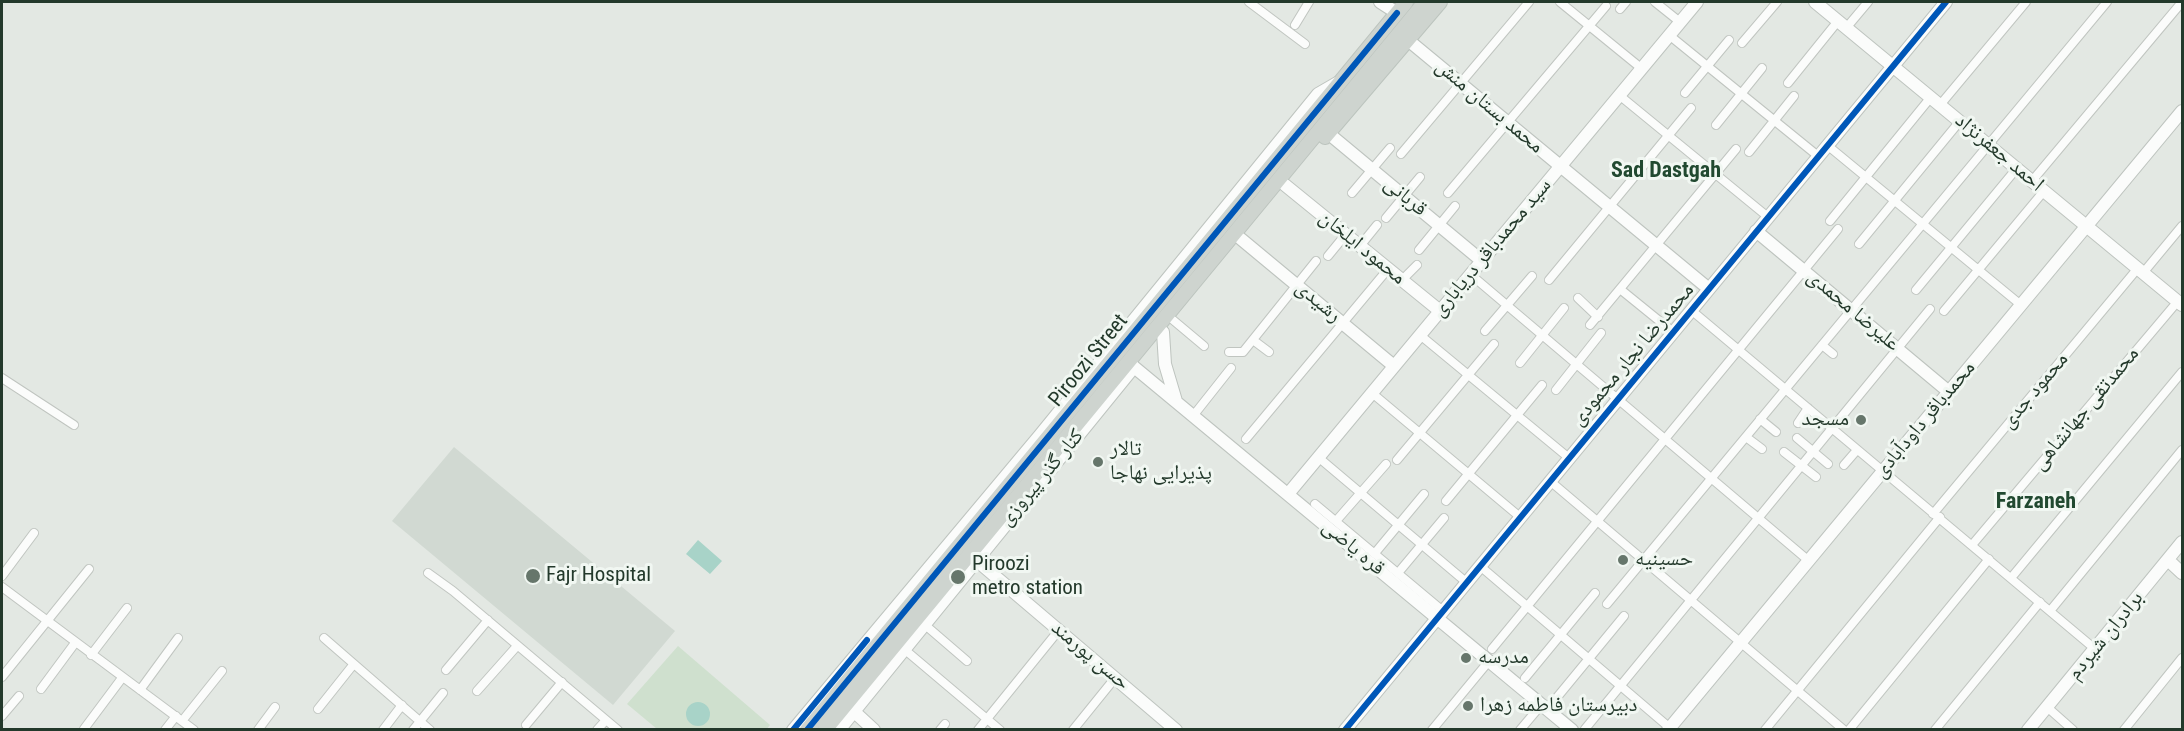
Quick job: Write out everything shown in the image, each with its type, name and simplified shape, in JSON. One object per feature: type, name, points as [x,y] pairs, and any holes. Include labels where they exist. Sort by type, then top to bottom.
[{"type":"main road","name":"Piroozi Street","points":[[825,729],[850,708],[1126,361],[1341,81],[1388,5],[1406,2]]},
{"type":"main road","name":"Piroozi Street","points":[[807,729],[1029,460],[1126,361],[1425,2]]},
{"type":"main road","points":[[1126,361],[1163,332],[1440,2]]},
{"type":"main road","points":[[1388,5],[1408,22]]},
{"type":"street","points":[[1249,2],[1305,44]]},
{"type":"street","points":[[1295,25],[1309,2]]},
{"type":"street","points":[[1401,154],[1529,2]]},
{"type":"street","points":[[1560,2],[1641,68]]},
{"type":"street","points":[[1620,9],[1626,2]]},
{"type":"street","points":[[1655,2],[1680,22]]},
{"type":"street","name":"سید محمدباقر دریاباری","points":[[1288,494],[1697,2]]},
{"type":"street","points":[[1742,43],[1777,2]]},
{"type":"street","name":"احمد جعفرنژاد","points":[[1815,2],[2180,303]]},
{"type":"street","points":[[1788,83],[1842,24],[1868,2]]},
{"type":"street","name":"محمدرضا نجار محمودی","points":[[1345,729],[1946,2]]},
{"type":"street","points":[[1830,221],[1866,177],[2026,2]]},
{"type":"street","points":[[1607,604],[2107,2]]},
{"type":"street","points":[[1448,193],[1606,6]]},
{"type":"street","points":[[2032,181],[2180,7]]},
{"type":"street","points":[[1669,35],[1818,156]]},
{"type":"street","name":"محمد بستان منش","points":[[1408,40],[1709,289]]},
{"type":"street","points":[[1685,93],[1729,40]]},
{"type":"street","points":[[1716,125],[1762,68]]},
{"type":"street","name":"کنار گذر پیروزی","points":[[793,729],[1040,435],[1318,94],[1341,81]]},
{"type":"street","points":[[1619,95],[1768,217]]},
{"type":"street","points":[[1749,152],[1794,96]]},
{"type":"street","points":[[1549,280],[1691,108]]},
{"type":"street","name":"محمدباقر داودآبادی","points":[[1669,728],[2182,111]]},
{"type":"street","points":[[1859,244],[1960,121]]},
{"type":"street","name":"قربانی","points":[[1328,133],[1482,261]]},
{"type":"street","points":[[1827,145],[2021,305]]},
{"type":"street","points":[[1352,193],[1389,148]]},
{"type":"street","points":[[1590,325],[1736,148]]},
{"type":"street","points":[[1916,290],[2017,168]]},
{"type":"street","points":[[1386,218],[1420,177]]},
{"type":"street","name":"محمود ایلخان","points":[[1285,185],[1440,311]]},
{"type":"street","points":[[1944,311],[2044,191]]},
{"type":"street","points":[[1419,250],[1455,207]]},
{"type":"street","points":[[1360,246],[1377,225]]},
{"type":"street","name":"محمود جدی","points":[[1765,729],[1936,515],[2141,271],[2182,226]]},
{"type":"street","points":[[1431,729],[1528,606],[1838,230]]},
{"type":"street","name":"علیرضا محمدی","points":[[1756,231],[1949,392]]},
{"type":"street","points":[[1328,256],[1346,234]]},
{"type":"street","name":"رشیدی","points":[[1241,238],[1394,366]]},
{"type":"street","points":[[1229,352],[1244,352],[1316,261]]},
{"type":"street","points":[[1402,280],[1417,265]]},
{"type":"street","points":[[1246,439],[1388,269]]},
{"type":"street","points":[[1470,274],[1809,561]]},
{"type":"street","points":[[1485,332],[1532,276]]},
{"type":"street","points":[[1620,289],[1673,332]]},
{"type":"street","points":[[1578,298],[1598,317]]},
{"type":"street","name":"محمدتقی جهانشاهی","points":[[1972,544],[2180,303]]},
{"type":"street","points":[[1520,363],[1564,308]]},
{"type":"street","points":[[1578,729],[1620,685],[1803,466],[1813,450],[1930,309]]},
{"type":"street","points":[[1691,310],[2095,649]]},
{"type":"street","points":[[1173,320],[1204,346]]},
{"type":"street","points":[[1163,332],[1165,364],[1176,402]]},
{"type":"street","points":[[1556,390],[1601,333]]},
{"type":"street","points":[[1420,335],[1569,458]]},
{"type":"street","points":[[1253,340],[1269,352]]},
{"type":"street","points":[[1397,460],[1494,344]]},
{"type":"street","points":[[1822,345],[1833,354]]},
{"type":"street","name":"قره یاضی","points":[[1126,361],[1288,494],[1440,614],[1578,729]]},
{"type":"street","points":[[1193,416],[1231,368]]},
{"type":"street","points":[[2011,578],[2182,372]]},
{"type":"street","points":[[2,378],[74,424]]},
{"type":"street","points":[[1446,501],[1542,385]]},
{"type":"street","points":[[1372,393],[1521,517]]},
{"type":"street","points":[[1798,423],[1808,408]]},
{"type":"street","points":[[1760,419],[1776,432]]},
{"type":"street","points":[[1029,460],[1040,435]]},
{"type":"street","points":[[1746,437],[1762,449]]},
{"type":"street","points":[[1797,438],[1828,464]]},
{"type":"street","points":[[1844,465],[1857,450]]},
{"type":"street","points":[[2050,611],[2182,450]]},
{"type":"street","points":[[1784,452],[1816,477]]},
{"type":"street","points":[[1318,458],[1466,582]]},
{"type":"street","points":[[1336,521],[1386,464]]},
{"type":"street","points":[[1550,481],[1844,729]]},
{"type":"street","points":[[1375,553],[1424,495]]},
{"type":"street","points":[[1316,504],[1398,573],[1440,614]]},
{"type":"street","points":[[1398,573],[1444,518]]},
{"type":"street","points":[[2,576],[34,533]]},
{"type":"street","name":"برادران شیردم","points":[[2028,729],[2182,542]]},
{"type":"street","points":[[972,557],[924,624],[900,645],[1000,729]]},
{"type":"street","name":"حسن پورمند","points":[[972,557],[1176,729]]},
{"type":"street","points":[[1849,729],[1989,559]]},
{"type":"street","points":[[2168,560],[2182,573]]},
{"type":"street","points":[[1480,566],[1669,728]]},
{"type":"street","points":[[2,677],[89,569]]},
{"type":"street","points":[[428,573],[618,729]]},
{"type":"street","points":[[3,592],[194,729]]},
{"type":"street","points":[[1525,678],[1595,593]]},
{"type":"street","points":[[1935,729],[2040,602]]},
{"type":"street","points":[[91,655],[127,608]]},
{"type":"street","points":[[1521,729],[1589,659],[1624,616]]},
{"type":"street","points":[[446,670],[488,620]]},
{"type":"street","points":[[924,624],[967,661]]},
{"type":"street","points":[[978,729],[1059,630]]},
{"type":"street","points":[[140,690],[178,638]]},
{"type":"street","points":[[324,638],[430,729]]},
{"type":"street","points":[[41,689],[75,643]]},
{"type":"street","points":[[477,691],[518,646]]},
{"type":"street","points":[[2124,729],[2182,658]]},
{"type":"street","points":[[318,708],[353,664]]},
{"type":"street","points":[[165,729],[179,718],[222,671]]},
{"type":"street","points":[[84,729],[122,678]]},
{"type":"street","points":[[1075,729],[1115,678]]},
{"type":"street","points":[[526,725],[562,682]]},
{"type":"street","points":[[413,729],[443,693]]},
{"type":"street","points":[[2,716],[19,696]]},
{"type":"street","points":[[383,729],[402,705]]},
{"type":"street","points":[[258,729],[275,707]]},
{"type":"street","points":[[2047,707],[2073,729]]},
{"type":"street","points":[[839,729],[850,708],[874,729]]},
{"type":"street","points":[[597,729],[606,720]]},
{"type":"shaded area","name":"Fajr Hospital","points":[[454,447],[675,631],[613,705],[392,521]]},
{"type":"shaded area","points":[[698,540],[722,561],[710,574],[686,554]]},
{"type":"shaded area","points":[[678,646],[770,725],[766,730],[657,729],[627,704]]},
{"type":"shaded area","points":[[698,702],[703,703],[709,709],[709,719],[703,725],[698,726],[693,725],[687,719],[686,714],[687,709],[693,703]]},
{"type":"cycle path","points":[[1345,730],[1946,2]]},
{"type":"cycle path","points":[[807,730],[1397,13]]},
{"type":"cycle path","points":[[793,730],[867,640]]},
{"type":"place","name":"مسجد","points":[[1861,420]]},
{"type":"place","name":"تالار پذیرایی نهاجا","points":[[1098,462]]},
{"type":"place","name":"حسینیه","points":[[1623,560]]},
{"type":"place","name":"Fajr Hospital","points":[[533,576]]},
{"type":"place","name":"Piroozi metro station","points":[[958,577]]},
{"type":"place","name":"مدرسه","points":[[1466,658]]},
{"type":"place","name":"دبیرستان فاطمه زهرا","points":[[1468,706]]},
{"type":"district","name":"Sad Dastgah","points":[[1666,171]]},
{"type":"district","name":"Farzaneh","points":[[2036,502]]}]
